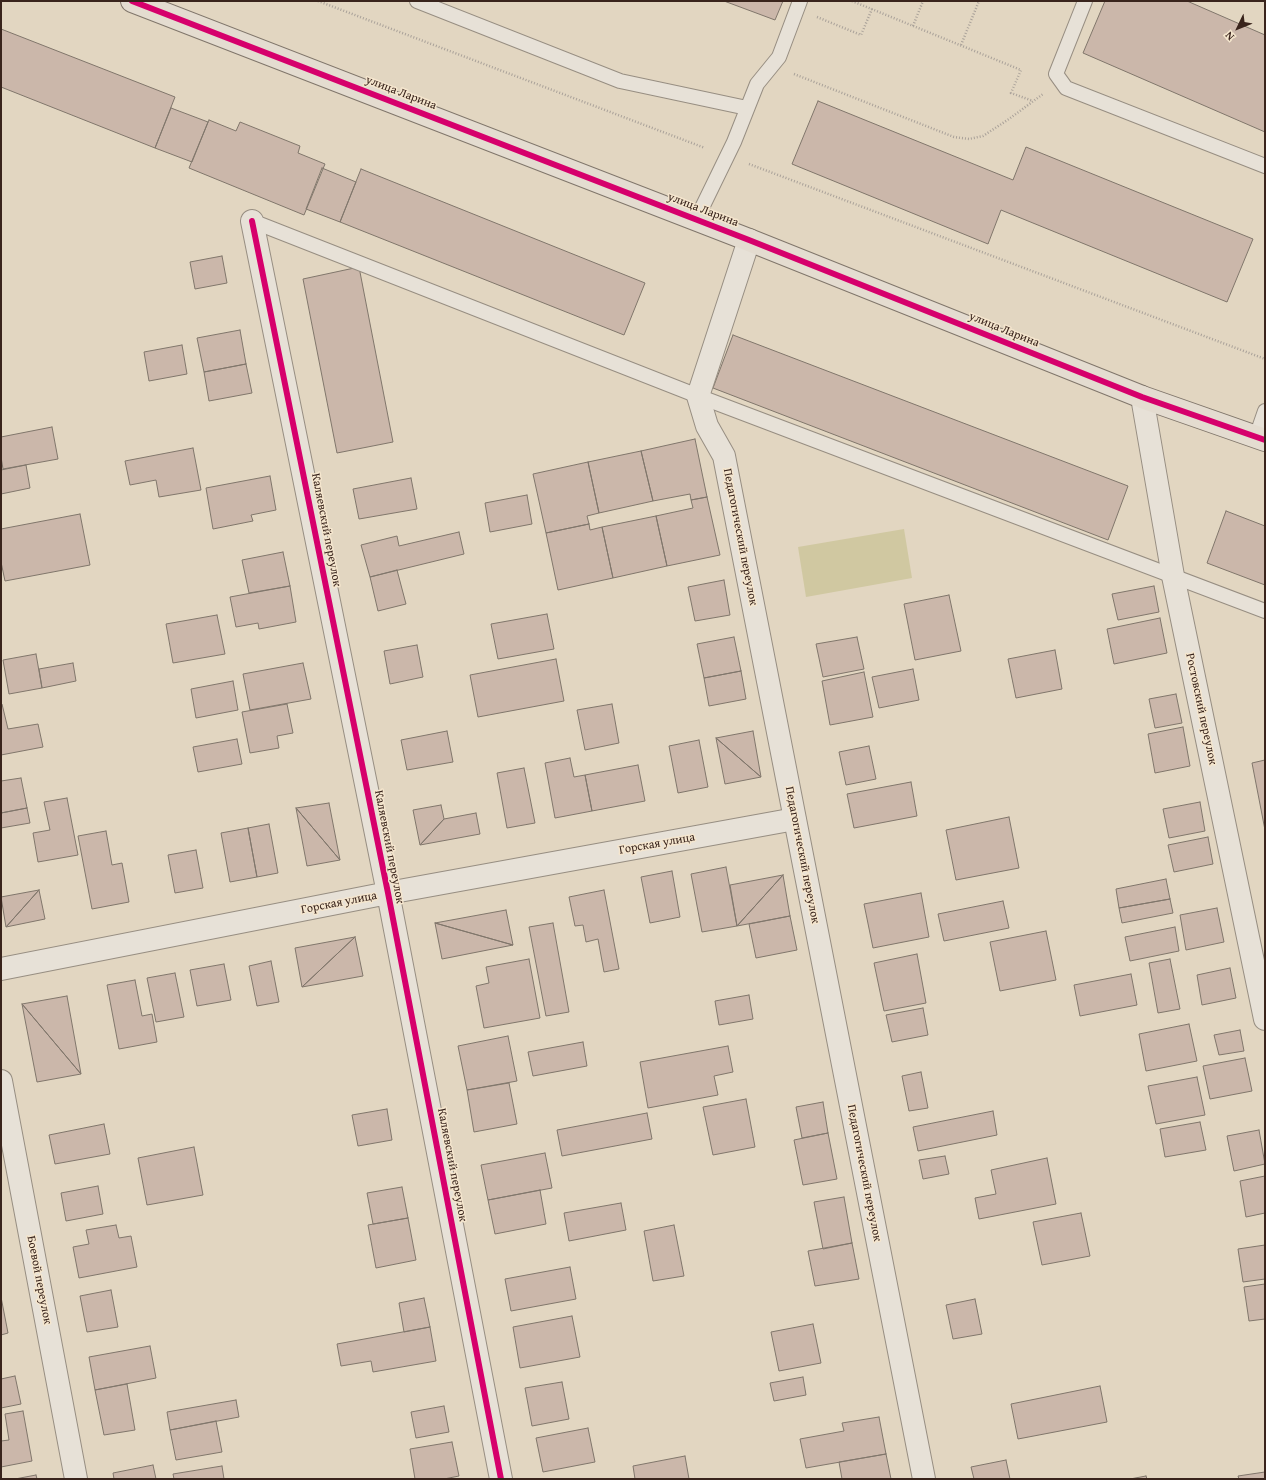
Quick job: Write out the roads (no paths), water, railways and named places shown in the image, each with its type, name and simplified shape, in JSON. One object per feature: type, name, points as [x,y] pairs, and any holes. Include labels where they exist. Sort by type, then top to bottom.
[{"type":"main road","name":"улица Ларина","points":[[132,1],[749,240],[1142,397],[1260,439]]},
{"type":"street","name":"Каляевский переулок","points":[[252,221],[388,893],[501,1479]]},
{"type":"street","points":[[698,396],[749,240]]},
{"type":"street","name":"Педагогический переулок","points":[[698,396],[707,426],[724,456],[924,1479]]},
{"type":"street","name":"Ростовский переулок","points":[[1142,397],[1173,576],[1265,1019]]},
{"type":"street","name":"Горская улица","points":[[1,969],[388,893],[795,819]]},
{"type":"street","name":"Боевой переулок","points":[[1,1081],[76,1479]]},
{"type":"lane","points":[[417,1],[620,81],[747,108]]},
{"type":"lane","points":[[1085,1],[1056,74],[1066,88],[1265,166]]},
{"type":"lane","points":[[696,220],[757,84],[779,57],[799,5]]},
{"type":"lane","points":[[252,221],[698,396],[1265,611]]},
{"type":"lane","points":[[1260,439],[1265,411]]}]
